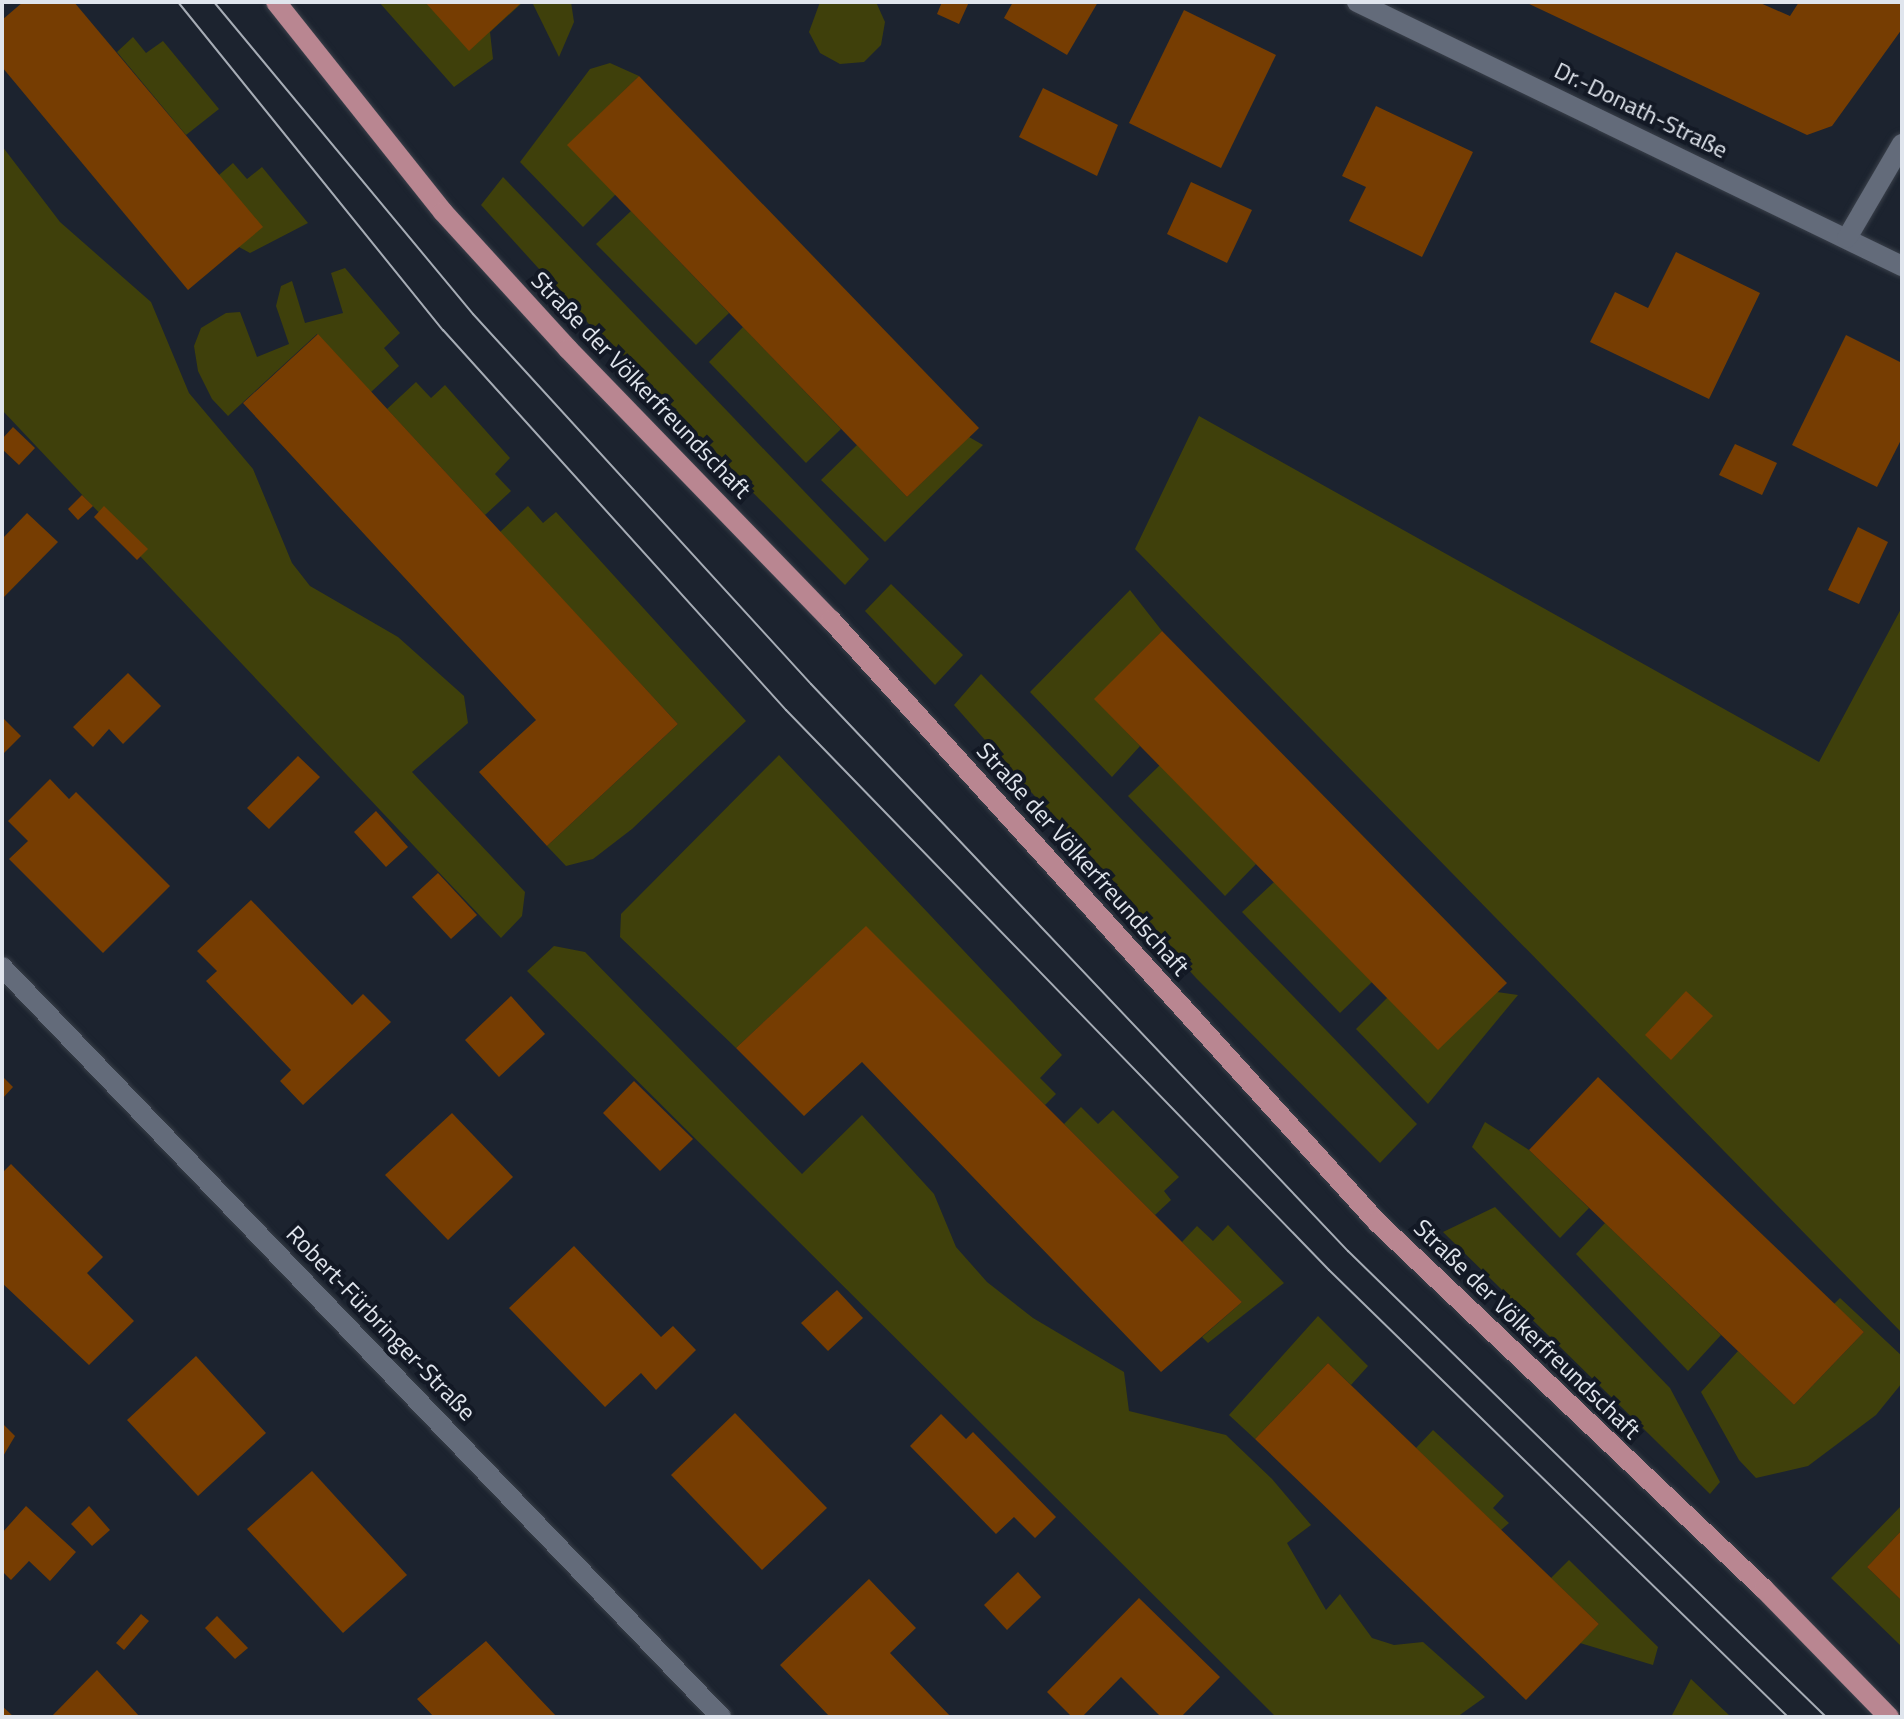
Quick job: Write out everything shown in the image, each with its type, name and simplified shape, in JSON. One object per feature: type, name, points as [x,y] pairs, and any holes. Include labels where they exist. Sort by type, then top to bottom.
[{"type":"main road","name":"Straße der Völkerfreundschaft","points":[[276,2],[443,212],[557,338],[831,620],[1377,1222],[1764,1589],[1889,1717]]},
{"type":"street","name":"Dr.-Donath-Straße","points":[[1357,2],[1902,266]]},
{"type":"street","points":[[1847,238],[1902,144]]},
{"type":"street","name":"Robert-Fürbringer-Straße","points":[[2,967],[721,1717]]},
{"type":"shaded area","points":[[379,2],[523,2],[490,32],[493,59],[454,87]]},
{"type":"shaded area","points":[[532,2],[571,2],[574,22],[559,57]]},
{"type":"shaded area","points":[[820,2],[876,2],[885,22],[881,45],[864,62],[840,64],[820,53],[809,32]]},
{"type":"shaded area","points":[[133,37],[146,53],[163,41],[219,109],[186,135],[117,52]]},
{"type":"shaded area","points":[[610,63],[639,76],[568,145],[616,194],[583,227],[520,162],[590,69]]},
{"type":"shaded area","points":[[2,146],[60,222],[151,302],[189,393],[253,469],[292,563],[310,586],[398,637],[464,696],[468,723],[412,772],[525,892],[522,916],[501,938],[2,410]]},
{"type":"shaded area","points":[[233,163],[247,179],[262,167],[308,223],[250,253],[239,247],[219,175]]},
{"type":"shaded area","points":[[503,177],[869,559],[845,585],[628,367],[481,205]]},
{"type":"shaded area","points":[[631,211],[729,313],[696,345],[596,244]]},
{"type":"shaded area","points":[[345,268],[400,333],[384,348],[399,366],[371,392],[317,334],[228,416],[212,399],[198,371],[194,346],[201,328],[226,313],[240,312],[257,357],[289,344],[276,306],[281,286],[292,281],[305,323],[343,313],[331,273]]},
{"type":"shaded area","points":[[743,327],[841,429],[806,463],[709,362]]},
{"type":"shaded area","points":[[416,382],[431,398],[445,385],[510,458],[495,474],[511,491],[485,515],[387,409]]},
{"type":"shaded area","points":[[1199,416],[1819,762],[1902,607],[1902,1333],[1135,549]]},
{"type":"shaded area","points":[[969,437],[983,445],[885,542],[821,480],[857,445],[907,497]]},
{"type":"shaded area","points":[[528,506],[543,523],[556,512],[746,721],[632,829],[593,859],[566,866],[547,846],[678,724],[500,532]]},
{"type":"shaded area","points":[[891,584],[963,655],[935,685],[865,611]]},
{"type":"shaded area","points":[[1130,590],[1162,631],[1095,699],[1140,746],[1112,777],[1030,692]]},
{"type":"shaded area","points":[[981,674],[1417,1124],[1380,1163],[1196,978],[954,705]]},
{"type":"shaded area","points":[[779,755],[1062,1055],[1040,1078],[1056,1094],[1045,1105],[866,927],[736,1048],[620,937],[621,914]]},
{"type":"shaded area","points":[[1160,765],[1256,864],[1225,896],[1128,796]]},
{"type":"shaded area","points":[[1274,882],[1372,982],[1340,1013],[1242,912]]},
{"type":"shaded area","points":[[554,946],[585,952],[802,1174],[862,1115],[934,1194],[956,1247],[987,1282],[1033,1318],[1124,1372],[1129,1411],[1226,1435],[1272,1479],[1311,1525],[1287,1543],[1326,1610],[1340,1594],[1372,1638],[1394,1645],[1423,1642],[1485,1697],[1457,1717],[1276,1717],[527,971]]},
{"type":"shaded area","points":[[1497,992],[1518,995],[1428,1104],[1356,1029],[1387,998]]},
{"type":"shaded area","points":[[1081,1107],[1098,1124],[1113,1110],[1179,1177],[1164,1191],[1171,1200],[1155,1215],[1064,1124]]},
{"type":"shaded area","points":[[1485,1122],[1529,1150],[1589,1208],[1560,1238],[1472,1147]]},
{"type":"shaded area","points":[[1495,1207],[1670,1388],[1720,1482],[1710,1494],[1443,1232]]},
{"type":"shaded area","points":[[1605,1223],[1721,1335],[1688,1371],[1576,1254]]},
{"type":"shaded area","points":[[1228,1225],[1284,1283],[1208,1343],[1202,1337],[1242,1302],[1182,1242],[1197,1226],[1213,1241]]},
{"type":"shaded area","points":[[1840,1298],[1902,1356],[1902,1383],[1876,1415],[1808,1466],[1756,1478],[1739,1460],[1701,1392],[1738,1351],[1794,1405],[1864,1332],[1834,1304]]},
{"type":"shaded area","points":[[1318,1316],[1368,1366],[1351,1385],[1328,1363],[1255,1439],[1229,1415]]},
{"type":"shaded area","points":[[1433,1430],[1504,1496],[1493,1508],[1509,1523],[1501,1530],[1416,1448]]},
{"type":"shaded area","points":[[1902,1505],[1902,1530],[1867,1567],[1902,1601],[1900,1645],[1831,1578]]},
{"type":"shaded area","points":[[1569,1560],[1658,1647],[1653,1665],[1580,1643],[1599,1624],[1551,1578]]},
{"type":"shaded area","points":[[1691,1679],[1731,1717],[1671,1717]]},
{"type":"building","points":[[23,2],[74,2],[263,227],[188,290],[2,67],[2,20]]},
{"type":"building","points":[[425,2],[522,2],[469,51]]},
{"type":"building","points":[[942,2],[969,2],[959,24],[937,14]]},
{"type":"building","points":[[1013,2],[1098,2],[1067,55],[1004,18]]},
{"type":"building","points":[[1525,2],[1758,2],[1790,16],[1799,2],[1902,2],[1902,29],[1832,126],[1807,135]]},
{"type":"building","points":[[1184,10],[1276,55],[1221,168],[1129,123]]},
{"type":"building","points":[[639,76],[979,428],[907,497],[567,145]]},
{"type":"building","points":[[1043,88],[1118,125],[1097,176],[1019,137]]},
{"type":"building","points":[[1376,106],[1473,152],[1422,257],[1349,221],[1366,187],[1342,176]]},
{"type":"building","points":[[1191,182],[1252,210],[1227,263],[1167,234]]},
{"type":"building","points":[[1676,252],[1760,293],[1709,399],[1590,342],[1615,292],[1648,308]]},
{"type":"building","points":[[318,334],[678,724],[547,846],[479,772],[536,720],[243,403]]},
{"type":"building","points":[[1846,335],[1902,363],[1902,438],[1877,487],[1792,445]]},
{"type":"building","points":[[13,427],[35,448],[19,465],[2,449],[2,439]]},
{"type":"building","points":[[1735,444],[1777,463],[1762,495],[1719,475]]},
{"type":"building","points":[[82,495],[93,506],[78,520],[68,509]]},
{"type":"building","points":[[104,506],[148,549],[137,560],[94,517]]},
{"type":"building","points":[[27,513],[58,542],[2,599],[2,539]]},
{"type":"building","points":[[1858,527],[1888,542],[1859,604],[1828,590]]},
{"type":"building","points":[[1162,631],[1507,983],[1438,1050],[1094,699]]},
{"type":"building","points":[[128,673],[161,706],[123,744],[109,729],[93,747],[73,727]]},
{"type":"building","points":[[2,717],[21,736],[2,755]]},
{"type":"building","points":[[298,756],[320,777],[269,829],[247,808]]},
{"type":"building","points":[[50,779],[69,799],[76,792],[170,886],[103,953],[9,859],[28,841],[8,821]]},
{"type":"building","points":[[376,811],[408,847],[386,867],[354,832]]},
{"type":"building","points":[[438,873],[477,915],[451,939],[412,897]]},
{"type":"building","points":[[251,900],[352,1005],[363,994],[391,1022],[303,1105],[280,1081],[291,1070],[206,981],[217,971],[197,951]]},
{"type":"building","points":[[866,926],[1242,1302],[1161,1372],[862,1062],[804,1116],[736,1048]]},
{"type":"building","points":[[1686,991],[1713,1016],[1671,1060],[1645,1035]]},
{"type":"building","points":[[511,996],[545,1034],[499,1077],[465,1040]]},
{"type":"building","points":[[2,1076],[13,1087],[2,1099]]},
{"type":"building","points":[[1598,1077],[1864,1332],[1794,1405],[1529,1150]]},
{"type":"building","points":[[634,1081],[693,1139],[660,1171],[603,1113]]},
{"type":"building","points":[[452,1113],[513,1177],[448,1240],[385,1175]]},
{"type":"building","points":[[11,1164],[103,1257],[87,1273],[134,1321],[89,1365],[2,1283],[2,1173]]},
{"type":"building","points":[[574,1246],[661,1337],[673,1326],[696,1350],[656,1390],[641,1373],[605,1407],[509,1308]]},
{"type":"building","points":[[837,1290],[863,1318],[828,1351],[801,1323]]},
{"type":"building","points":[[196,1356],[266,1433],[198,1496],[127,1420]]},
{"type":"building","points":[[1328,1363],[1599,1624],[1526,1700],[1255,1439]]},
{"type":"building","points":[[735,1413],[827,1508],[762,1570],[671,1475]]},
{"type":"building","points":[[941,1414],[966,1439],[973,1432],[1056,1517],[1035,1538],[1014,1517],[996,1534],[910,1446]]},
{"type":"building","points":[[2,1423],[15,1436],[2,1458]]},
{"type":"building","points":[[312,1471],[407,1575],[343,1633],[247,1529]]},
{"type":"building","points":[[26,1506],[76,1552],[50,1581],[29,1561],[11,1580],[2,1571],[2,1533]]},
{"type":"building","points":[[89,1506],[110,1530],[92,1546],[71,1524]]},
{"type":"building","points":[[1902,1530],[1902,1601],[1867,1567]]},
{"type":"building","points":[[1018,1572],[1041,1597],[1007,1630],[984,1605]]},
{"type":"building","points":[[869,1579],[916,1628],[890,1653],[951,1717],[830,1717],[780,1665]]},
{"type":"building","points":[[1139,1598],[1220,1677],[1181,1717],[1161,1717],[1121,1677],[1082,1717],[1072,1717],[1047,1692]]},
{"type":"building","points":[[141,1614],[149,1621],[124,1650],[116,1643]]},
{"type":"building","points":[[217,1616],[248,1648],[235,1659],[205,1628]]},
{"type":"building","points":[[486,1641],[557,1717],[434,1717],[417,1699]]},
{"type":"building","points":[[97,1670],[140,1717],[51,1717]]},
{"type":"building","points":[[2,1706],[14,1717],[2,1717]]},
{"type":"tram line","points":[[178,2],[443,330],[786,710],[1329,1270],[1788,1717]]},
{"type":"tram line","points":[[214,2],[473,314],[811,684],[1348,1251],[1826,1717]]}]
